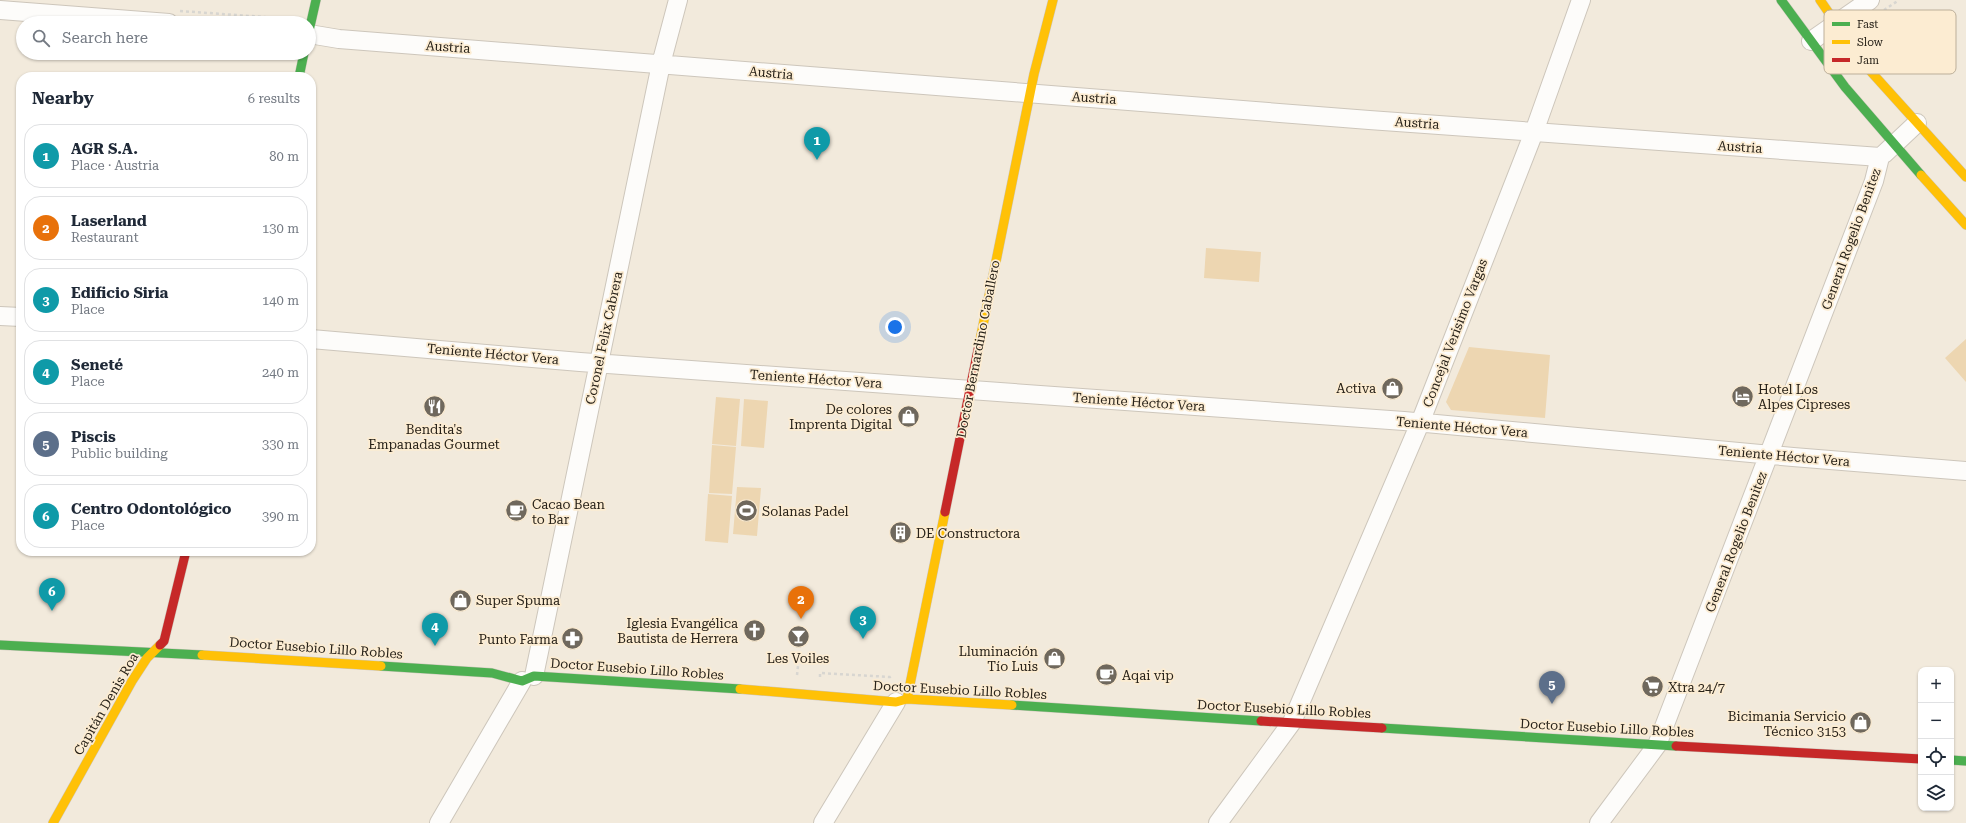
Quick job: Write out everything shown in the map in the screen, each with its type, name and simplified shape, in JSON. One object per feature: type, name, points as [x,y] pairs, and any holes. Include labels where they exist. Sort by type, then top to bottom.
[{"type":"main road","points":[[312,16],[316,0]]},
{"type":"main road","name":"Doctor Bernardino Caballero","points":[[902,700],[970,390],[1030,93],[1054,0]]},
{"type":"main road","points":[[1781,0],[1824,59]]},
{"type":"main road","points":[[1820,0],[1827,10]]},
{"type":"main road","points":[[300,72],[303,60]]},
{"type":"main road","points":[[1835,74],[1893,145],[1966,225]]},
{"type":"main road","points":[[1873,74],[1966,177]]},
{"type":"main road","name":"Capitán Denis Roa","points":[[53,823],[132,681],[147,658],[164,641],[185,556]]},
{"type":"main road","name":"Doctor Eusebio Lillo Robles","points":[[0,645],[296,660],[492,673],[528,678],[1292,722],[1657,745],[1918,759]]},
{"type":"main road","points":[[1954,760],[1966,761]]},
{"type":"street","name":"Coronel Felix Cabrera","points":[[439,823],[528,678],[599,363],[661,64],[678,0]]},
{"type":"street","name":"Concejal Verisimo Vargas","points":[[1218,823],[1292,722],[1420,423],[1534,132],[1581,0]]},
{"type":"street","points":[[1855,10],[1870,0]]},
{"type":"street","points":[[0,10],[78,16]]},
{"type":"street","points":[[1811,41],[1824,32]]},
{"type":"street","name":"Austria","points":[[316,35],[1030,93],[1880,157]]},
{"type":"street","points":[[1880,157],[1916,123]]},
{"type":"street","name":"General Rogelio Benitez","points":[[1599,823],[1657,745],[1874,181],[1880,157]]},
{"type":"street","points":[[0,316],[16,317]]},
{"type":"street","name":"Teniente Héctor Vera","points":[[316,339],[599,363],[1420,423],[1769,455],[1966,471]]},
{"type":"street","name":"Doctor Bernardino Caballero","points":[[823,823],[902,700]]},
{"type":"path","points":[[797,680],[798,666]]},
{"type":"path","points":[[820,682],[820,673],[890,677],[894,674]]},
{"type":"shaded area","points":[[1206,248],[1261,252],[1259,282],[1204,278]]},
{"type":"shaded area","points":[[1966,339],[1966,382],[1945,358]]},
{"type":"shaded area","points":[[1469,347],[1550,355],[1545,418],[1451,410],[1446,402]]},
{"type":"shaded area","points":[[716,397],[740,399],[736,446],[712,444]]},
{"type":"shaded area","points":[[744,399],[768,401],[764,448],[741,446]]},
{"type":"shaded area","name":"Solanas Padel","points":[[712,445],[736,447],[732,494],[709,493]]},
{"type":"shaded area","name":"Solanas Padel","points":[[737,487],[761,488],[757,536],[733,534]]},
{"type":"shaded area","name":"Solanas Padel","points":[[708,494],[732,496],[728,543],[705,541]]},
{"type":"traffic: fast","points":[[312,16],[316,0]]},
{"type":"traffic: fast","points":[[1781,0],[1824,58]]},
{"type":"traffic: fast","points":[[300,72],[303,60]]},
{"type":"traffic: fast","points":[[1835,74],[1921,175]]},
{"type":"traffic: fast","points":[[0,645],[202,655]]},
{"type":"traffic: fast","points":[[381,666],[492,673],[522,681],[534,676],[740,689]]},
{"type":"traffic: fast","points":[[1012,705],[1261,721]]},
{"type":"traffic: fast","points":[[1382,728],[1676,746]]},
{"type":"traffic: fast","points":[[1954,760],[1966,761]]},
{"type":"traffic: slow","points":[[979,345],[1034,74],[1053,0]]},
{"type":"traffic: slow","points":[[1820,0],[1827,10]]},
{"type":"traffic: slow","points":[[1873,74],[1966,177]]},
{"type":"traffic: slow","points":[[1921,175],[1966,225]]},
{"type":"traffic: slow","points":[[907,699],[945,512]]},
{"type":"traffic: slow","points":[[53,823],[132,681],[147,658],[160,645]]},
{"type":"traffic: slow","points":[[202,655],[381,666]]},
{"type":"traffic: slow","points":[[740,689],[896,702],[907,699],[1012,705]]},
{"type":"traffic: jam","points":[[945,512],[979,345]]},
{"type":"traffic: jam","points":[[160,645],[164,641],[185,556]]},
{"type":"traffic: jam","points":[[1261,721],[1382,728]]},
{"type":"traffic: jam","points":[[1676,746],[1918,759]]},
{"type":"place","name":"AGR S.A.","points":[[817,160]]},
{"type":"place","name":"Activa","points":[[1392,388]]},
{"type":"place","name":"Hotel Los Alpes Cipreses","points":[[1742,396]]},
{"type":"place","name":"Bendita's Empanadas Gourmet","points":[[434,407]]},
{"type":"place","name":"De colores Imprenta Digital","points":[[908,416]]},
{"type":"place","name":"Cacao Bean to Bar","points":[[517,511]]},
{"type":"place","name":"Solanas Padel","points":[[747,511]]},
{"type":"place","name":"DE Constructora","points":[[900,533]]},
{"type":"place","name":"Super Spuma","points":[[460,600]]},
{"type":"place","name":"Centro Odontológico","points":[[52,611]]},
{"type":"place","name":"Laserland","points":[[801,619]]},
{"type":"place","name":"Iglesia Evangélica Bautista de Herrera","points":[[754,630]]},
{"type":"place","name":"Les Voiles","points":[[798,636]]},
{"type":"place","name":"Punto Farma","points":[[573,639]]},
{"type":"place","name":"Edificio Siria","points":[[863,639]]},
{"type":"place","name":"Seneté","points":[[435,646]]},
{"type":"place","name":"Lluminación Tío Luis","points":[[1054,658]]},
{"type":"place","name":"Aqai vip","points":[[1106,675]]},
{"type":"place","name":"Xtra 24/7","points":[[1653,687]]},
{"type":"place","name":"Piscis","points":[[1552,704]]},
{"type":"place","name":"Bicimania Servicio Técnico 3153","points":[[1861,723]]}]
